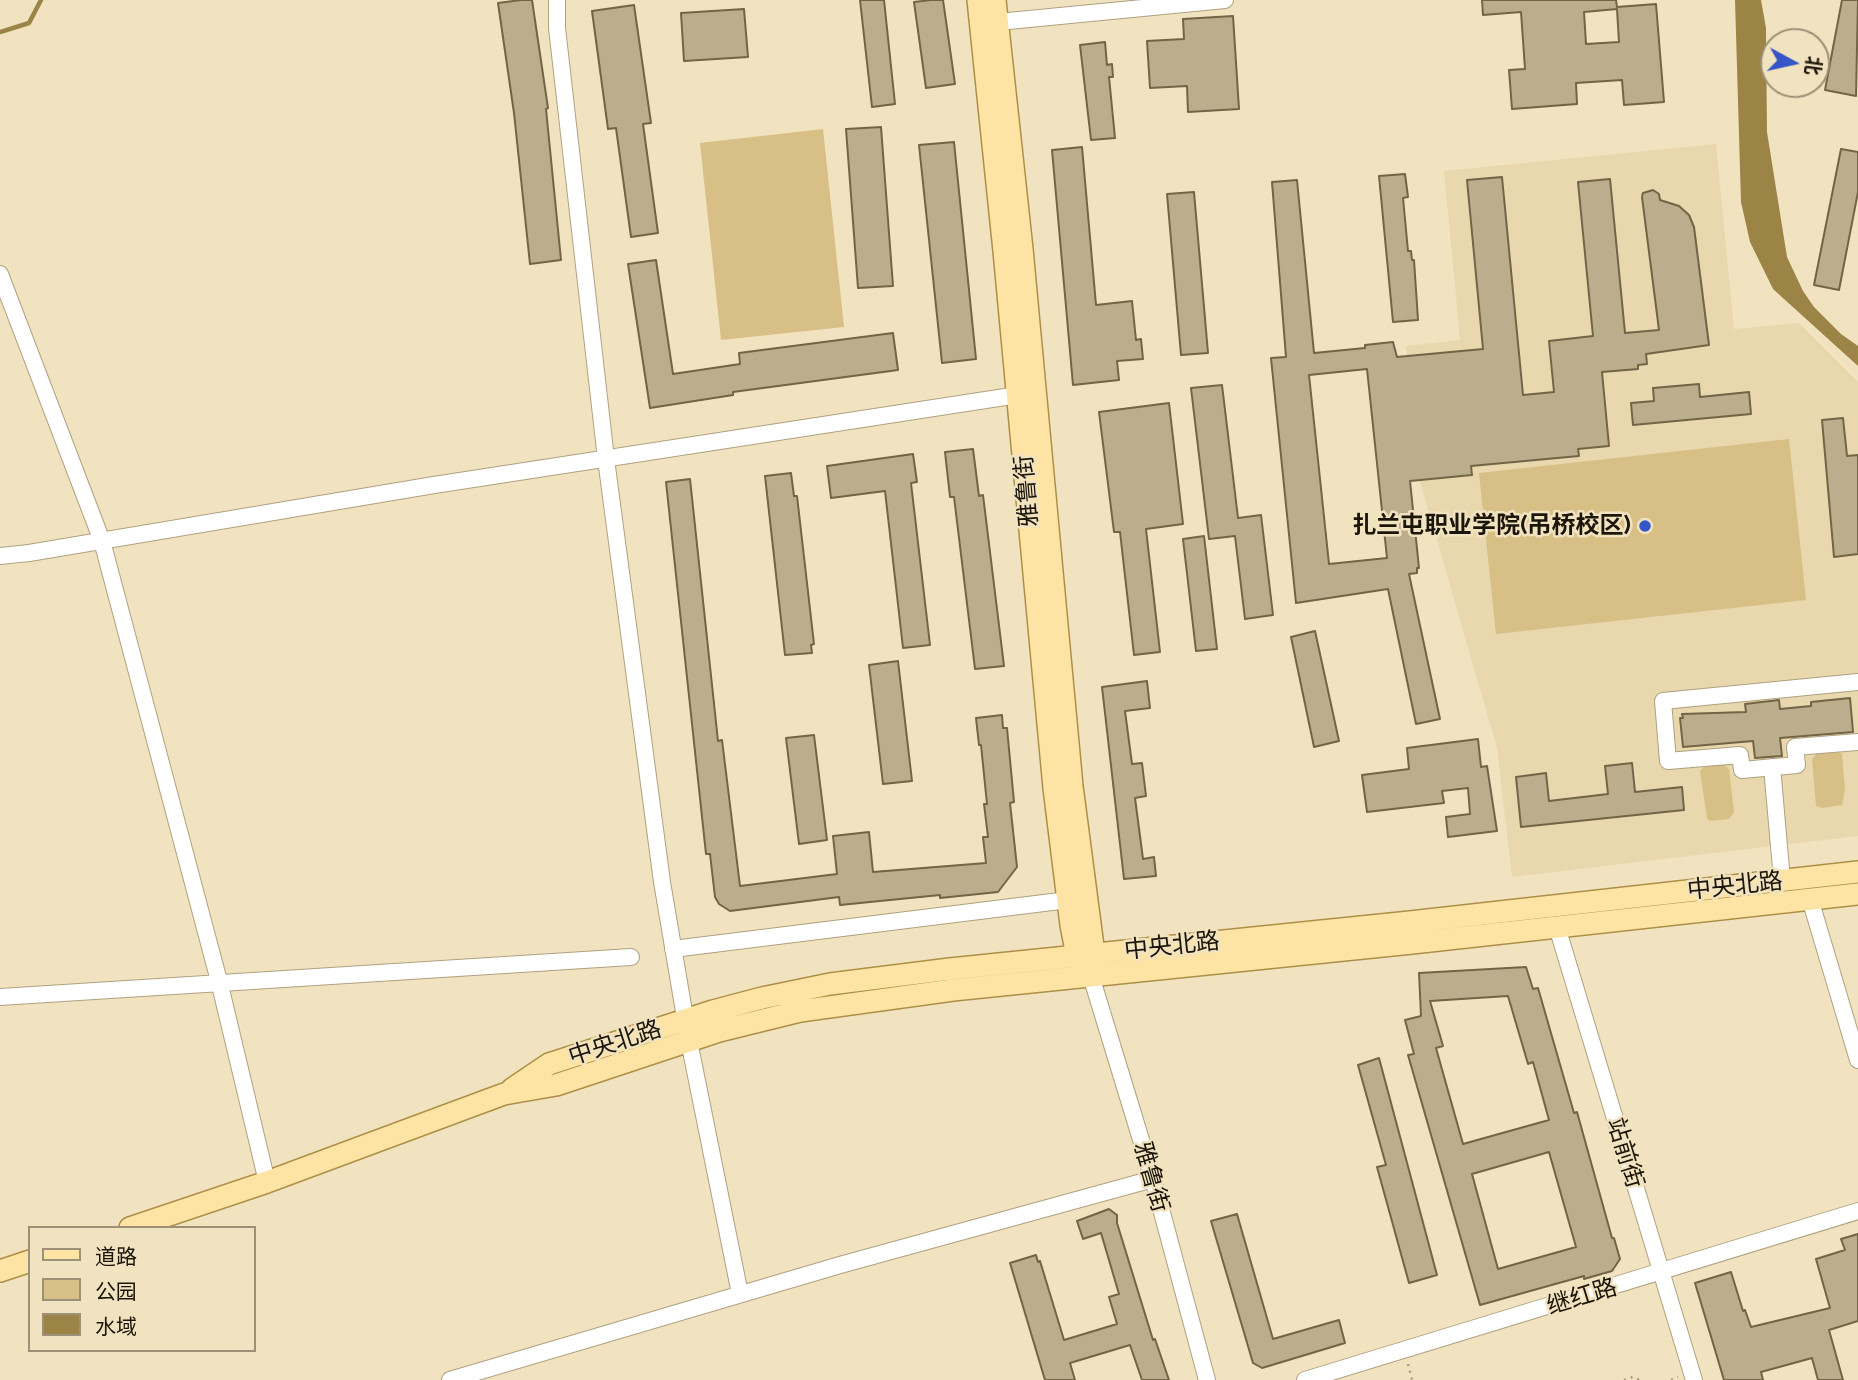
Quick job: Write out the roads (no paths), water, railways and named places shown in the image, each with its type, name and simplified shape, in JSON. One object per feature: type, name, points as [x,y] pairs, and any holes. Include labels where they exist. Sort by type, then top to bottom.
[{"type":"main road","name":"雅鲁街","points":[[978,0],[1054,788],[1068,900],[1091,976]]},
{"type":"main road","name":"雅鲁街","points":[[995,0],[1022,249],[1086,955]]},
{"type":"main road","name":"中央北路","points":[[136,1226],[268,1182],[504,1094],[556,1085],[762,998],[830,984],[1858,872]]},
{"type":"main road","name":"中央北路","points":[[687,1031],[833,1005],[1858,894]]},
{"type":"main road","points":[[0,1271],[28,1262]]},
{"type":"street","points":[[557,0],[557,28],[606,459],[662,882],[687,1031],[740,1294]]},
{"type":"street","points":[[998,22],[1225,0]]},
{"type":"street","points":[[0,274],[102,541],[219,981],[268,1182]]},
{"type":"street","points":[[0,556],[1018,396]]},
{"type":"street","points":[[1858,682],[1663,701],[1668,761],[1740,754],[1742,770],[1797,765],[1795,747],[1858,741]]},
{"type":"street","points":[[1772,767],[1782,880]]},
{"type":"street","points":[[1810,899],[1858,1060]]},
{"type":"street","points":[[673,949],[1068,900]]},
{"type":"street","name":"站前街","points":[[1557,927],[1693,1380]]},
{"type":"street","points":[[0,997],[219,981],[631,957]]},
{"type":"street","name":"雅鲁街","points":[[1091,976],[1153,1179],[1207,1380]]},
{"type":"street","points":[[450,1380],[740,1294],[1153,1179]]},
{"type":"street","name":"继红路","points":[[1305,1380],[1858,1211]]},
{"type":"water","points":[[1735,0],[1761,0],[1766,28],[1760,28],[1760,98],[1767,98],[1767,132],[1787,257],[1814,307],[1841,334],[1858,346],[1858,366],[1773,289],[1750,242],[1741,202]]},
{"type":"waterway","points":[[0,32],[29,23],[41,0]]},
{"type":"place","name":"扎兰屯职业学院(吊桥校区)","points":[[1645,526]]}]
